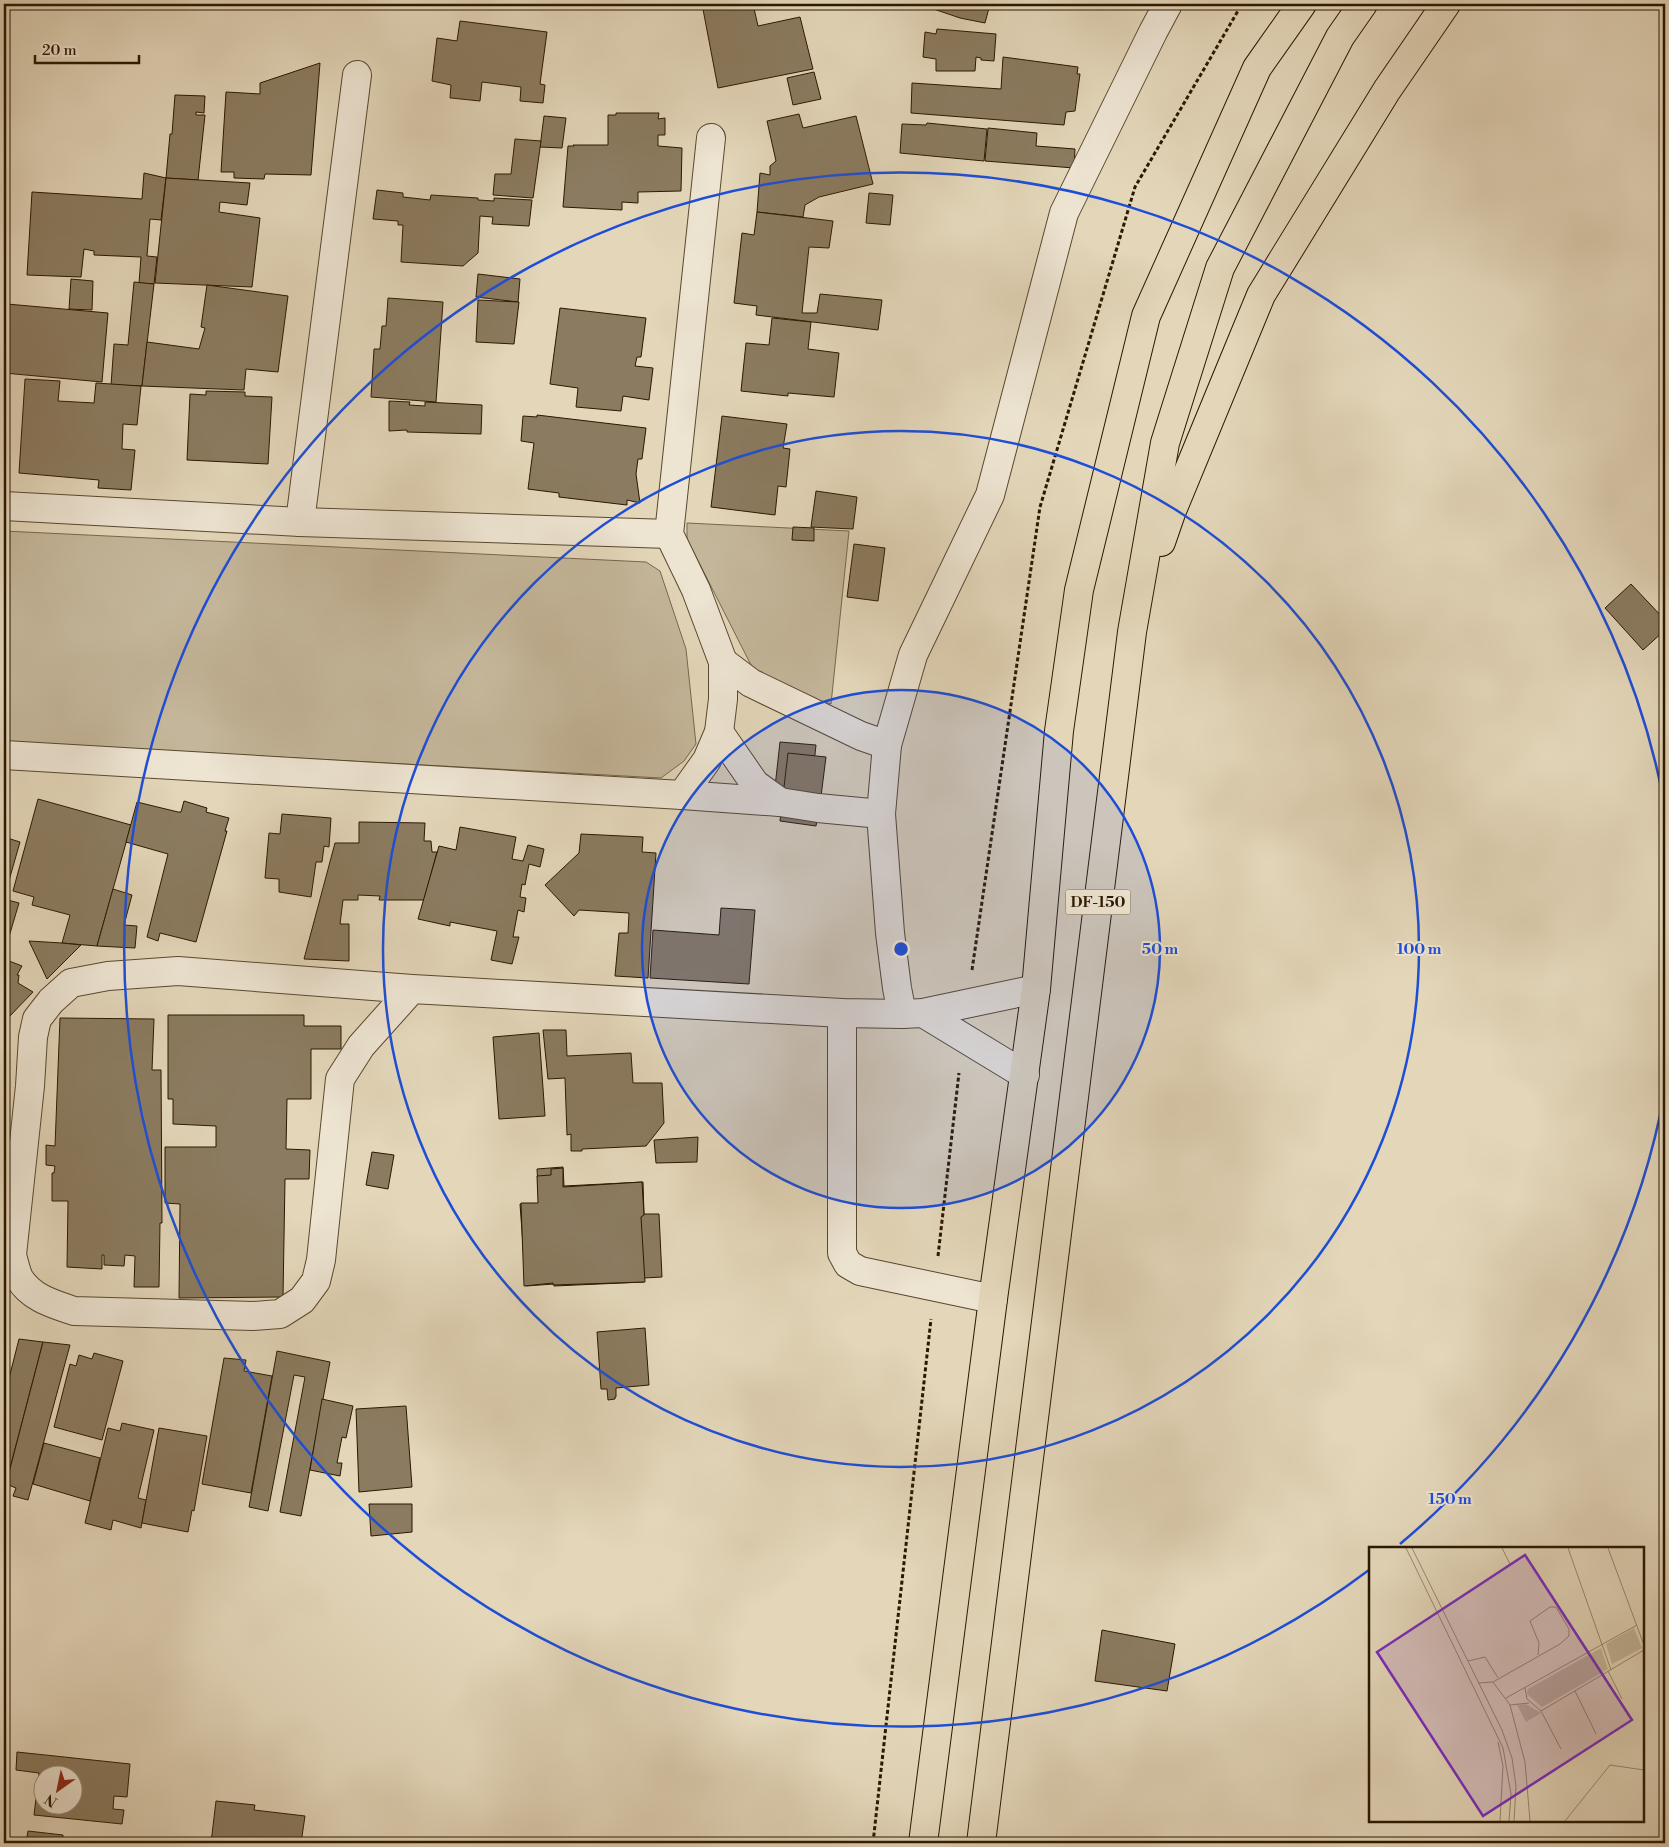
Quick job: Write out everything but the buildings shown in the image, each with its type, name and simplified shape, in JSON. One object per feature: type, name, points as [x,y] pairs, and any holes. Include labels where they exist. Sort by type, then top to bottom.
[{"type":"main road","name":"DF-150","points":[[923,1843],[993,1299],[1036,989],[1059,731],[1078,590],[1146,316],[1257,68],[1302,4]]},
{"type":"main road","name":"DF-150","points":[[981,1843],[1132,632],[1165,442],[1220,268],[1340,36],[1363,4]]},
{"type":"main road","points":[[1132,632],[1170,513],[1261,295],[1387,90],[1446,4]]},
{"type":"street","points":[[1025,1075],[963,1038],[912,1014],[896,988],[881,814],[887,745],[913,655],[990,495],[1064,213],[1152,32],[1168,4]]},
{"type":"street","points":[[300,522],[357,75]]},
{"type":"street","points":[[682,795],[708,760],[719,732],[724,699],[723,662],[696,590],[669,534],[712,138]]},
{"type":"street","points":[[4,506],[300,522],[669,534]]},
{"type":"street","points":[[723,662],[751,683],[861,736],[887,745]]},
{"type":"street","points":[[719,732],[755,784],[780,802]]},
{"type":"street","points":[[4,755],[682,795],[780,802],[881,814]]},
{"type":"street","points":[[412,989],[361,1046],[340,1079],[321,1260],[316,1281],[302,1300],[280,1314],[254,1316],[74,1310],[53,1304],[33,1294],[19,1278],[12,1255],[30,1086],[33,1037],[37,1019],[51,1001],[71,983],[108,976],[178,971],[412,989],[842,1014],[912,1014],[1036,989]]},
{"type":"street","points":[[842,1014],[842,1253],[848,1264],[860,1271],[993,1299]]},
{"type":"path","points":[[967,1004],[1040,507],[1135,187],[1242,4]]},
{"type":"path","points":[[873,1843],[963,1038]]},
{"type":"shaded area","points":[[687,523],[849,531],[831,704],[792,692],[752,667],[687,539]]},
{"type":"shaded area","points":[[4,531],[646,562],[660,571],[686,649],[696,744],[684,761],[661,778],[4,742]]}]
